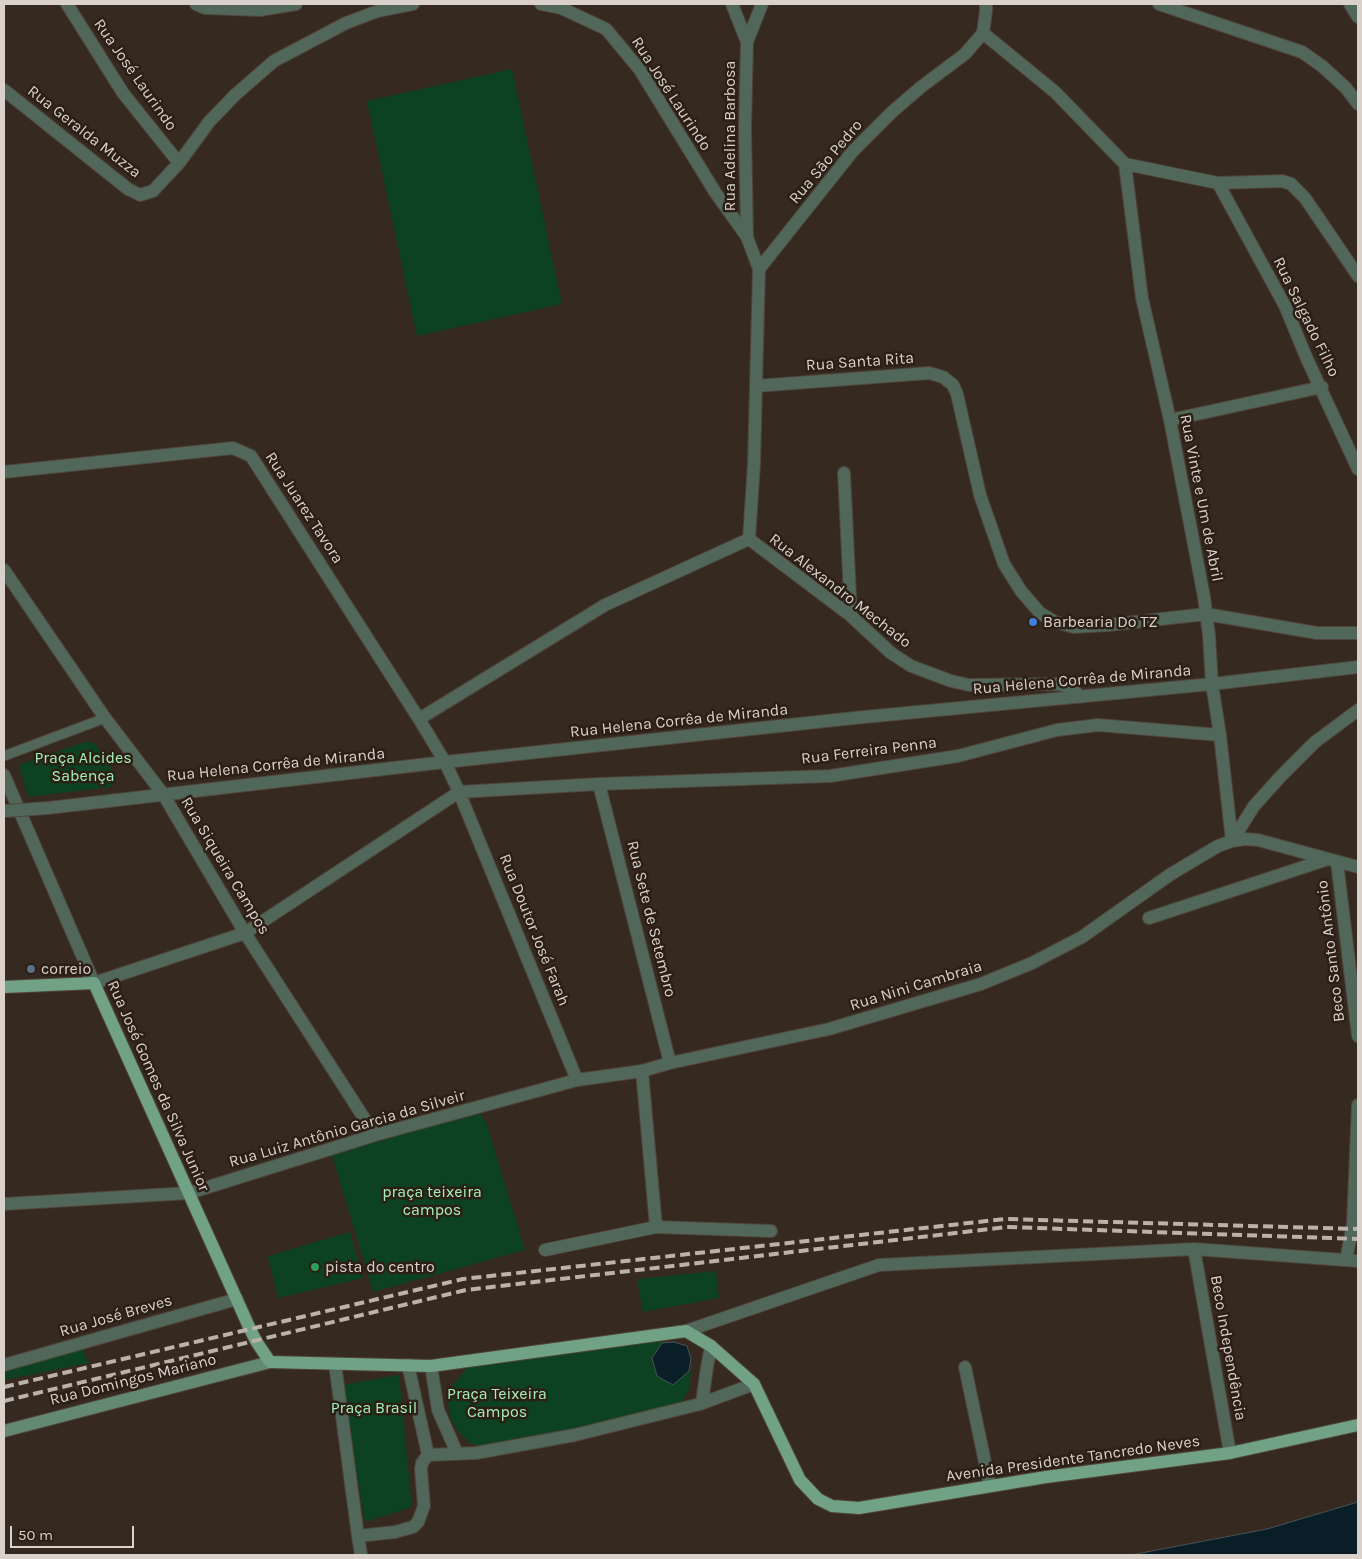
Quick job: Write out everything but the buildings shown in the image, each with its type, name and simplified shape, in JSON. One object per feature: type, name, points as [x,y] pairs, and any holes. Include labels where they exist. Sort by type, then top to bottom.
[{"type":"main road","points":[[4,987],[94,983]]},
{"type":"main road","name":"Rua José Gomes da Silva Junior","points":[[94,983],[236,1299],[256,1341],[270,1362]]},
{"type":"main road","points":[[270,1362],[431,1366],[686,1331],[711,1346],[754,1384]]},
{"type":"main road","name":"Avenida Presidente Tancredo Neves","points":[[754,1384],[800,1480],[818,1499],[832,1506],[859,1508],[1046,1477],[1230,1453],[1358,1425]]},
{"type":"street","name":"Rua José Laurindo","points":[[66,4],[123,92],[179,163]]},
{"type":"street","points":[[196,4],[205,8],[260,10],[296,4]]},
{"type":"street","points":[[377,7],[413,4]]},
{"type":"street","name":"Rua José Laurindo","points":[[541,4],[561,8],[606,29],[640,70],[715,192],[747,237]]},
{"type":"street","points":[[732,4],[746,42]]},
{"type":"street","name":"Rua Adelina Barbosa","points":[[759,269],[747,237],[745,128],[746,42],[762,4]]},
{"type":"street","points":[[986,4],[983,33],[1055,92],[1125,164],[1218,183],[1282,181],[1292,184],[1305,198],[1358,276]]},
{"type":"street","points":[[1159,4],[1302,52],[1322,66],[1346,88],[1358,104]]},
{"type":"street","points":[[1350,4],[1358,17]]},
{"type":"street","name":"Rua Geralda Muzza","points":[[4,90],[128,189],[140,195],[153,191],[179,163],[210,122],[235,95],[274,61],[377,7]]},
{"type":"street","name":"Rua São Pedro","points":[[759,269],[853,151],[892,112],[921,87],[965,54],[983,33]]},
{"type":"street","name":"Rua Vinte e Um de Abril","points":[[1125,164],[1142,298],[1170,420],[1206,614],[1212,684],[1232,841]]},
{"type":"street","name":"Rua Salgado Filho","points":[[1218,183],[1285,306],[1358,469]]},
{"type":"street","points":[[419,719],[605,605],[748,539],[754,464],[759,269]]},
{"type":"street","name":"Rua Santa Rita","points":[[756,386],[929,374],[943,378],[953,385],[957,394],[980,495],[1004,564],[1021,591],[1040,612],[1055,622],[1074,627],[1206,614]]},
{"type":"street","points":[[1170,420],[1322,388]]},
{"type":"street","name":"Rua Juarez Tavora","points":[[4,472],[233,448],[251,456],[419,719],[445,762],[460,792]]},
{"type":"street","points":[[844,473],[850,616]]},
{"type":"street","name":"Rua Alexandro Mechado","points":[[748,539],[850,616],[901,660],[911,666],[951,681],[969,685],[1060,684],[1074,690],[1080,697]]},
{"type":"street","name":"Rua Siqueira Campos","points":[[4,570],[105,718],[163,794],[245,933],[375,1136]]},
{"type":"street","points":[[1206,614],[1317,633],[1358,633]]},
{"type":"street","name":"Rua Helena Corrêa de Miranda","points":[[5,811],[48,808],[445,762],[834,720],[1212,684],[1358,667]]},
{"type":"street","points":[[1232,841],[1254,806],[1281,776],[1315,742],[1358,710]]},
{"type":"street","name":"Rua Ferreira Penna","points":[[460,792],[599,784],[830,776],[958,756],[1057,730],[1098,724],[1220,735]]},
{"type":"street","name":"Rua José Gomes da Silva Junior","points":[[4,775],[94,983]]},
{"type":"street","name":"Rua Sete de Setembro","points":[[599,784],[670,1063]]},
{"type":"street","points":[[94,983],[245,933],[460,792]]},
{"type":"street","name":"Rua Doutor José Farah","points":[[460,792],[578,1080]]},
{"type":"street","points":[[1232,841],[1258,840],[1358,867]]},
{"type":"street","name":"Rua Nini Cambraia","points":[[578,1080],[642,1071],[670,1063],[829,1029],[981,984],[1032,963],[1082,937],[1172,874],[1218,846],[1232,841]]},
{"type":"street","points":[[1149,918],[1333,860]]},
{"type":"street","name":"Beco Santo Antônio","points":[[1333,860],[1358,1036]]},
{"type":"street","points":[[642,1071],[656,1227]]},
{"type":"street","name":"Rua Luiz Antônio Garcia da Silveir","points":[[4,1204],[189,1193],[375,1136],[578,1080]]},
{"type":"street","points":[[686,1331],[880,1265],[1194,1249],[1352,1260],[1356,1225],[1358,1105]]},
{"type":"street","points":[[545,1250],[656,1227],[771,1231]]},
{"type":"street","name":"Beco Independência","points":[[1194,1249],[1230,1453]]},
{"type":"street","name":"Rua José Breves","points":[[4,1365],[236,1299]]},
{"type":"street","points":[[702,1403],[711,1346]]},
{"type":"street","name":"Rua Domingos Mariano","points":[[4,1430],[270,1362]]},
{"type":"street","points":[[335,1364],[361,1555]]},
{"type":"street","points":[[408,1365],[428,1455]]},
{"type":"street","points":[[431,1366],[438,1410],[457,1453]]},
{"type":"street","points":[[965,1367],[990,1486]]},
{"type":"street","points":[[358,1536],[396,1532],[413,1527],[418,1522],[424,1506],[421,1469],[422,1463],[428,1455],[476,1453],[575,1435],[702,1403],[754,1384]]},
{"type":"lane","points":[[4,756],[105,718]]},
{"type":"green space","points":[[512,69],[562,304],[417,336],[367,101]]},
{"type":"green space","name":"Praça Alcides Sabença","points":[[85,742],[92,742],[97,746],[116,776],[110,787],[28,797],[19,765]]},
{"type":"green space","name":"praça teixeira campos","points":[[480,1112],[487,1125],[525,1250],[373,1292],[332,1155]]},
{"type":"green space","name":"pista do centro","points":[[350,1232],[363,1278],[278,1298],[268,1256]]},
{"type":"green space","points":[[716,1271],[719,1298],[643,1312],[637,1279]]},
{"type":"green space","name":"Praça Teixeira Campos","points":[[663,1341],[679,1350],[687,1360],[691,1372],[689,1390],[677,1409],[485,1448],[470,1443],[457,1430],[450,1416],[448,1403],[453,1385],[467,1368],[491,1361]]},
{"type":"green space","points":[[82,1349],[89,1363],[4,1380],[4,1372]]},
{"type":"green space","name":"Praça Brasil","points":[[399,1375],[412,1507],[365,1522],[342,1385]]},
{"type":"water","points":[[674,1342],[687,1346],[691,1359],[689,1371],[673,1385],[657,1376],[652,1358],[662,1343]]},
{"type":"water","points":[[1358,1502],[1358,1555],[1131,1555],[1267,1529]]},
{"type":"railway","points":[[4,1387],[463,1279],[1005,1219],[1358,1229]]},
{"type":"railway","points":[[4,1401],[466,1290],[1007,1227],[1358,1239]]},
{"type":"place","name":"Barbearia Do TZ","points":[[1033,622]]},
{"type":"place","name":"correio","points":[[31,969]]},
{"type":"place","name":"pista do centro","points":[[315,1267]]}]
